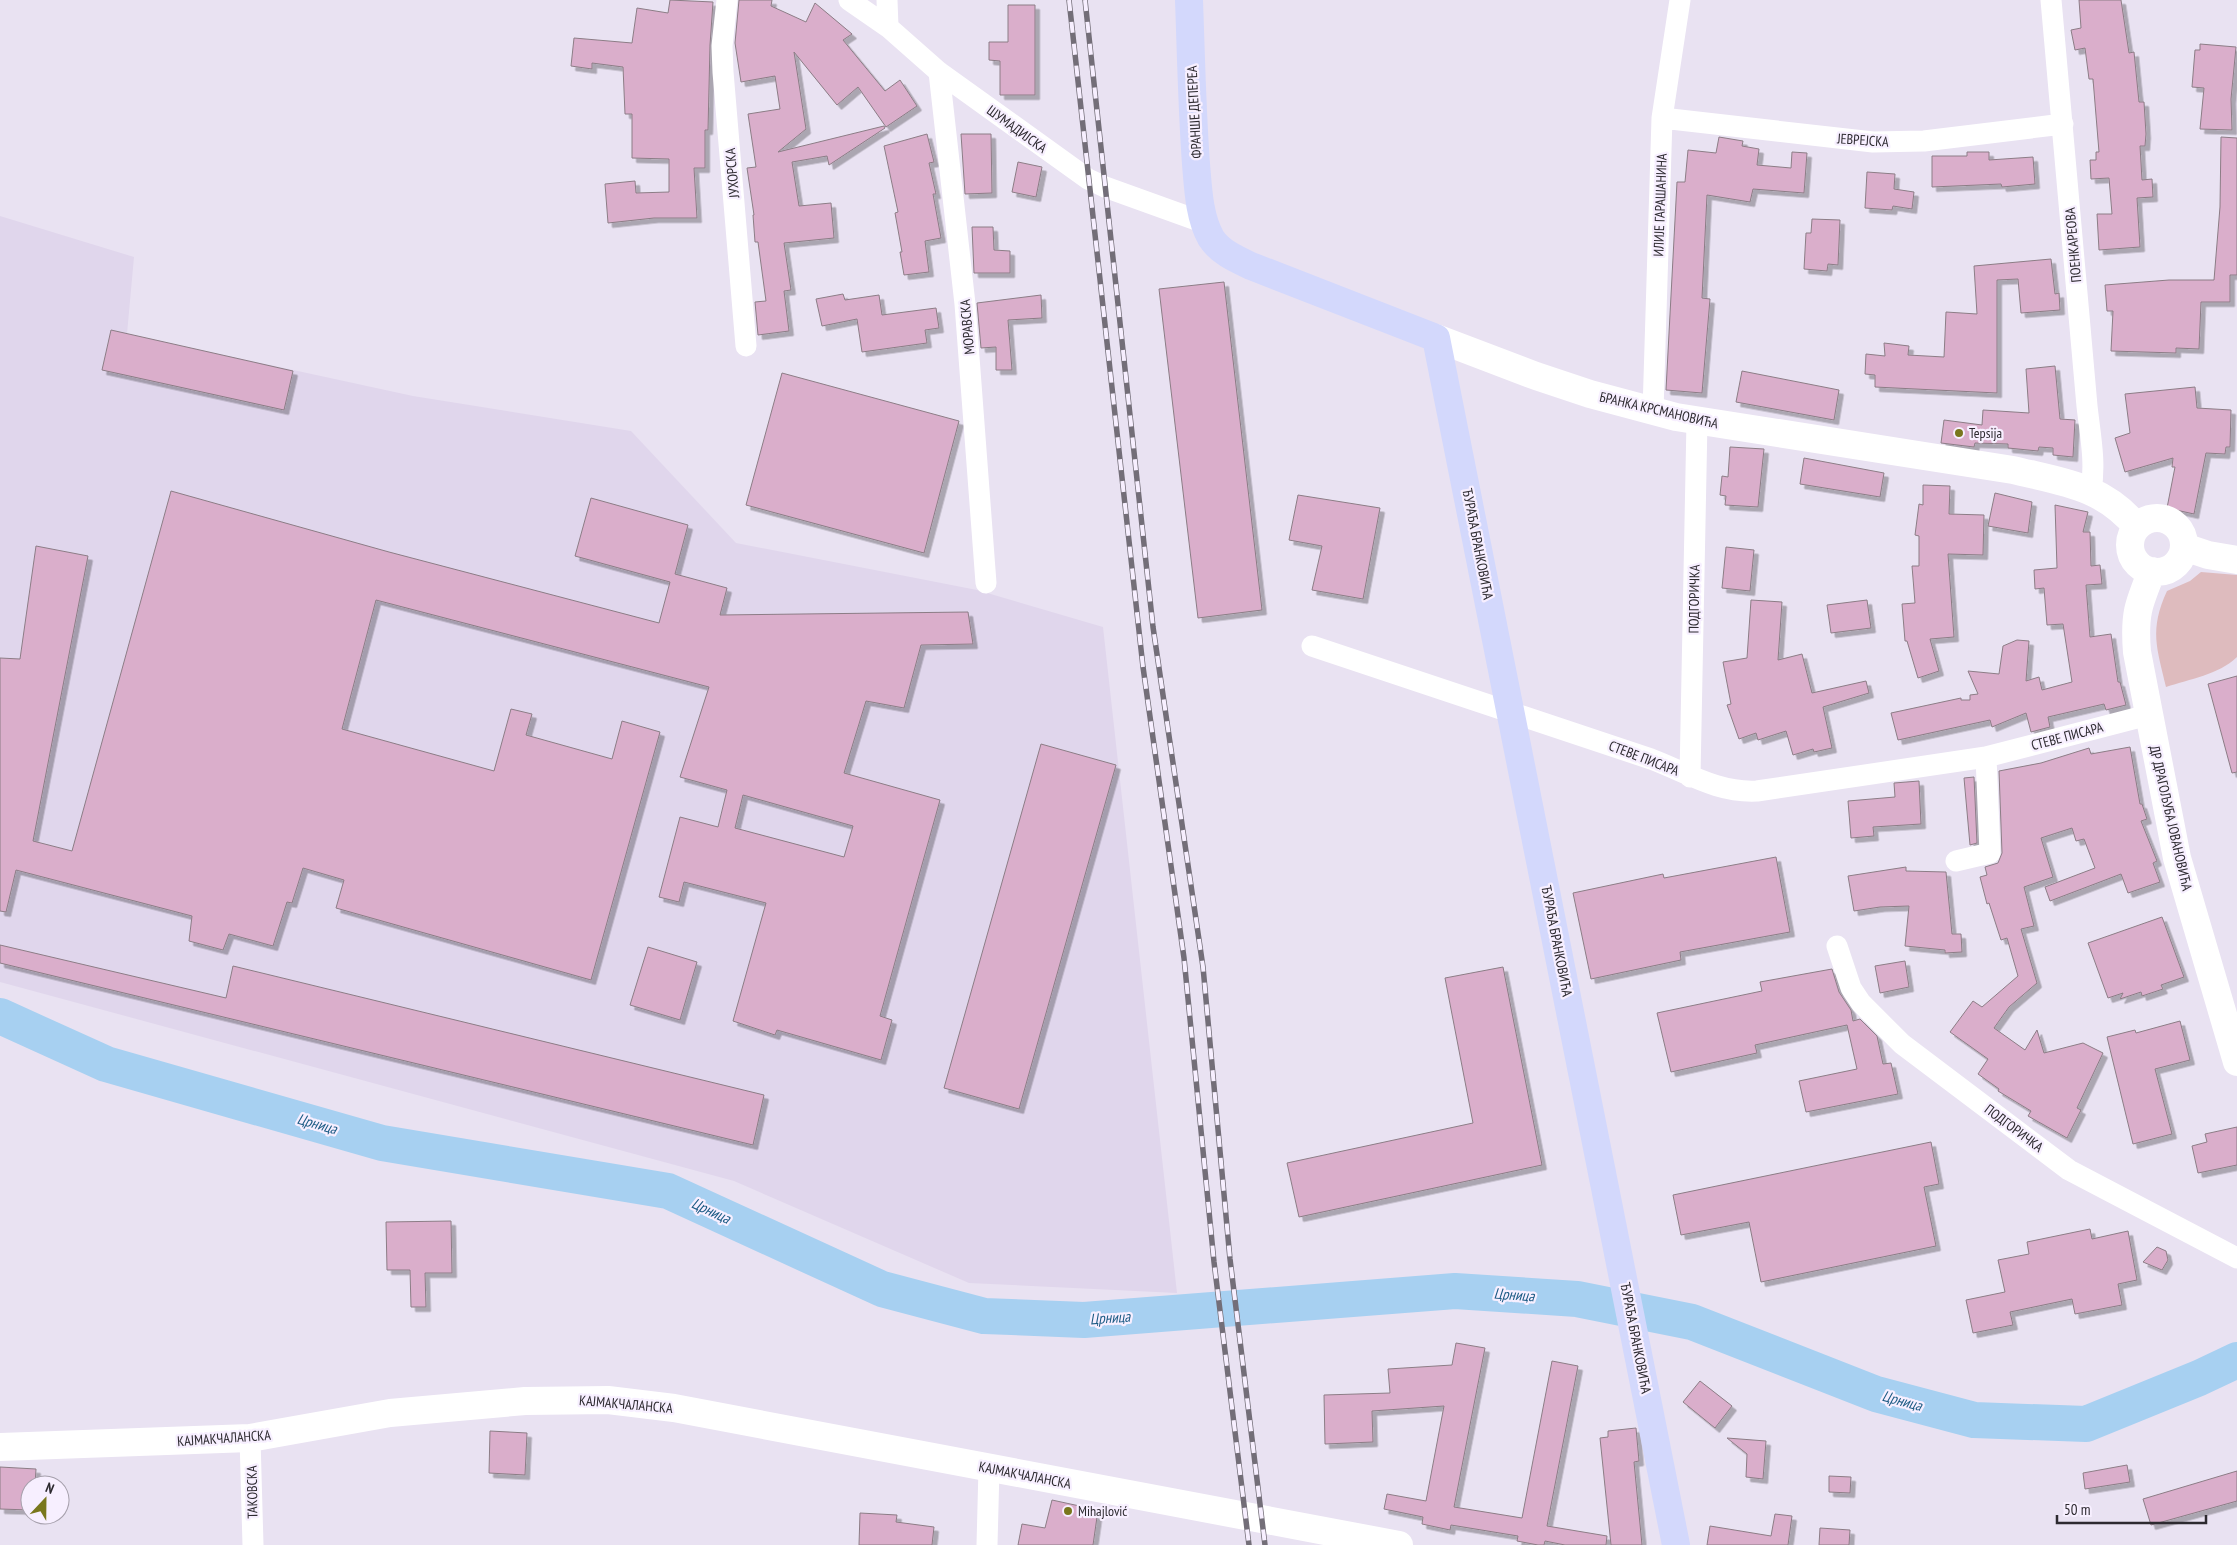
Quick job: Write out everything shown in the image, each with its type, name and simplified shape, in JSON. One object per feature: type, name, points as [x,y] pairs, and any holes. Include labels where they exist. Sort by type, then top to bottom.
[{"type":"main road","name":"ФРАНШЕ ДЕПЕРЕА","points":[[1189,0],[1195,150],[1205,223]]},
{"type":"main road","name":"БРАНКА КРСМАНОВИЋА","points":[[1205,223],[1218,246],[1236,259],[1436,338]]},
{"type":"main road","name":"ЂУРАЂА БРАНКОВИЋА","points":[[1436,338],[1676,1545]]},
{"type":"street","name":"ЈУХОРСКА","points":[[728,0],[722,46],[723,72],[746,346]]},
{"type":"street","name":"ШУМАДИЈСКА","points":[[849,0],[888,27],[939,72],[1088,179],[1105,188],[1205,223]]},
{"type":"street","points":[[887,0],[888,27]]},
{"type":"street","name":"ИЛИЈЕ ГАРАШАНИНА","points":[[1653,412],[1662,118],[1680,0]]},
{"type":"street","name":"ПОЕНКАРЕОВА","points":[[2051,0],[2087,406],[2094,460],[2091,490]]},
{"type":"street","name":"МОРАВСКА","points":[[939,72],[965,304],[986,584]]},
{"type":"street","name":"ЈЕВРЕЈСКА","points":[[1662,118],[1873,142],[1924,141],[2063,124]]},
{"type":"street","name":"БРАНКА КРСМАНОВИЋА","points":[[1436,338],[1536,376],[1653,412],[1697,421],[2013,470],[2091,490],[2113,502],[2137,527]]},
{"type":"street","name":"ПОДГОРИЧКА","points":[[1690,777],[1697,421]]},
{"type":"street","points":[[2152,518],[2165,519],[2177,527],[2184,540],[2184,547],[2182,554],[2173,566],[2167,570],[2152,571],[2140,565],[2132,553],[2131,539],[2137,527],[2152,518]]},
{"type":"street","points":[[2184,547],[2208,555],[2237,560]]},
{"type":"street","name":"ДР ДРАГОЉУБА ЈОВАНОВИЋА","points":[[2152,571],[2138,607],[2135,628],[2148,715],[2177,858],[2237,1062]]},
{"type":"street","name":"СТЕВЕ ПИСАРА","points":[[1312,646],[1652,758],[1690,777],[1722,789],[1739,792],[1758,791],[1986,757],[2148,715]]},
{"type":"street","points":[[1956,861],[1990,853],[1986,757]]},
{"type":"street","name":"ПОДГОРИЧКА","points":[[1837,946],[1851,988],[1856,996],[1875,1019],[1902,1044],[2070,1170],[2237,1258]]},
{"type":"street","name":"КАЈМАКЧАЛАНСКА","points":[[0,1447],[250,1438],[390,1413],[525,1401],[608,1400],[674,1408],[1399,1545]]},
{"type":"street","name":"ТАКОВСКА","points":[[250,1438],[253,1545]]},
{"type":"street","points":[[987,1545],[989,1468]]},
{"type":"shaded area","points":[[0,216],[134,257],[127,334],[413,396],[631,431],[736,543],[977,590],[1103,627],[1177,1293],[969,1283],[734,1181],[0,982]]},
{"type":"shaded area","points":[[2201,572],[2237,575],[2237,657],[2213,672],[2166,687],[2156,639],[2156,628],[2161,605],[2167,591],[2190,581]]},
{"type":"building","points":[[670,0],[713,2],[708,130],[705,130],[705,168],[694,168],[697,218],[654,218],[608,223],[605,184],[635,181],[636,193],[669,192],[669,159],[632,158],[632,114],[625,114],[623,67],[592,63],[592,69],[571,66],[574,38],[632,43],[637,8],[668,13]]},
{"type":"building","points":[[739,0],[772,0],[771,6],[806,22],[815,3],[852,34],[843,40],[885,91],[900,80],[917,106],[886,127],[858,87],[837,105],[794,52],[806,129],[778,152],[884,126],[885,128],[829,165],[827,156],[792,162],[799,206],[831,203],[834,238],[784,243],[791,290],[784,291],[789,331],[758,335],[755,302],[766,301],[758,242],[755,242],[754,215],[747,168],[756,167],[748,114],[780,109],[775,76],[741,82],[735,43]]},
{"type":"building","points":[[2079,0],[2121,0],[2129,53],[2134,52],[2139,102],[2144,102],[2146,134],[2145,146],[2140,146],[2142,180],[2152,179],[2153,197],[2137,198],[2140,247],[2099,250],[2097,214],[2112,214],[2109,178],[2091,179],[2090,160],[2096,160],[2096,152],[2099,152],[2093,79],[2089,79],[2085,48],[2075,50],[2071,30],[2081,28]]},
{"type":"building","points":[[1008,5],[1035,5],[1035,95],[1000,95],[1000,61],[989,60],[989,42],[1008,42]]},
{"type":"building","points":[[2200,44],[2236,47],[2231,99],[2232,130],[2200,129],[2204,88],[2192,87],[2195,50],[2200,50]]},
{"type":"building","points":[[927,134],[934,162],[929,163],[936,194],[933,194],[941,238],[925,241],[929,272],[904,275],[895,213],[898,212],[884,146]]},
{"type":"building","points":[[961,134],[991,134],[992,193],[965,194]]},
{"type":"building","points":[[1719,137],[1743,141],[1742,146],[1759,149],[1757,165],[1791,168],[1792,152],[1807,153],[1804,193],[1753,189],[1750,202],[1707,195],[1702,298],[1710,299],[1702,393],[1666,390],[1677,182],[1685,182],[1688,150],[1716,153]]},
{"type":"building","points":[[2221,137],[2237,138],[2237,275],[2230,275],[2230,302],[2201,302],[2199,349],[2176,348],[2176,353],[2111,351],[2113,311],[2107,311],[2105,285],[2169,280],[2214,280],[2220,207]]},
{"type":"building","points":[[1967,152],[1989,152],[1989,160],[2033,157],[2035,184],[2002,187],[2001,184],[1932,187],[1932,156],[1967,156]]},
{"type":"building","points":[[1018,162],[1042,167],[1036,197],[1012,192]]},
{"type":"building","points":[[1867,172],[1895,174],[1894,189],[1914,192],[1912,209],[1893,206],[1892,210],[1865,208]]},
{"type":"building","points":[[1812,219],[1840,220],[1838,265],[1828,264],[1827,271],[1804,269],[1806,233],[1811,233]]},
{"type":"building","points":[[972,227],[993,227],[994,250],[1010,251],[1010,273],[974,273]]},
{"type":"building","points":[[2051,259],[2055,294],[2059,293],[2060,310],[2021,313],[2018,279],[1997,280],[1997,393],[1875,387],[1875,375],[1865,374],[1866,354],[1885,356],[1884,343],[1909,346],[1908,355],[1944,357],[1946,312],[1977,314],[1974,266]]},
{"type":"building","points":[[1224,282],[1262,610],[1198,618],[1159,289]]},
{"type":"building","points":[[843,294],[845,300],[879,295],[882,315],[936,308],[939,328],[925,330],[927,343],[862,352],[857,319],[822,326],[816,299]]},
{"type":"building","points":[[1041,295],[1042,318],[1008,320],[1012,370],[996,370],[996,347],[981,348],[977,303]]},
{"type":"building","points":[[111,330],[293,371],[284,410],[102,370]]},
{"type":"building","points":[[2055,366],[2060,419],[2075,420],[2073,457],[2053,455],[2053,448],[2039,447],[2038,451],[2008,448],[2008,444],[1975,443],[1974,447],[1941,443],[1944,420],[1982,425],[1983,410],[2029,413],[2026,369]]},
{"type":"building","points":[[1742,371],[1839,390],[1834,420],[1736,402]]},
{"type":"building","points":[[782,373],[959,421],[924,553],[746,505]]},
{"type":"building","points":[[2195,387],[2197,408],[2231,410],[2230,447],[2226,447],[2225,454],[2206,453],[2194,514],[2167,508],[2175,467],[2172,467],[2173,458],[2125,472],[2115,438],[2130,433],[2125,394]]},
{"type":"building","points":[[1730,447],[1764,449],[1758,507],[1725,505],[1726,496],[1720,495],[1722,476],[1728,477]]},
{"type":"building","points":[[1804,458],[1884,473],[1880,497],[1800,484]]},
{"type":"building","points":[[1923,485],[1950,486],[1949,514],[1984,515],[1983,555],[1948,554],[1954,637],[1930,639],[1939,671],[1918,678],[1907,641],[1905,641],[1902,604],[1915,603],[1912,566],[1919,566],[1919,536],[1915,535],[1919,504],[1923,505]]},
{"type":"building","points":[[171,491],[389,552],[659,623],[670,582],[575,556],[591,498],[688,525],[675,574],[727,588],[720,615],[968,612],[973,644],[921,645],[904,708],[866,701],[844,773],[940,800],[880,1016],[892,1020],[881,1060],[777,1030],[775,1035],[733,1021],[766,903],[684,882],[679,902],[659,897],[680,817],[718,827],[727,790],[680,777],[709,687],[376,600],[342,729],[494,771],[511,709],[532,714],[526,735],[612,759],[622,721],[660,732],[591,980],[336,908],[344,880],[303,868],[292,903],[287,902],[273,946],[229,934],[223,950],[189,941],[192,916],[16,870],[6,912],[0,911],[0,658],[20,659],[36,546],[88,556],[33,841],[72,851]],"holes":[[[743,795],[853,826],[844,857],[735,828]]]},
{"type":"building","points":[[1995,493],[2032,502],[2028,533],[1988,526]]},
{"type":"building","points":[[1298,495],[1380,508],[1363,599],[1312,590],[1322,546],[1289,540]]},
{"type":"building","points":[[2055,505],[2088,512],[2083,532],[2090,532],[2091,566],[2100,565],[2102,584],[2086,585],[2090,637],[2111,634],[2118,682],[2120,682],[2126,705],[2106,710],[2104,704],[2048,717],[2050,727],[2031,732],[2026,713],[1992,727],[1990,720],[1898,740],[1891,713],[1961,698],[1961,700],[1970,700],[1970,695],[1978,694],[1968,671],[1999,674],[2003,646],[2017,640],[2029,641],[2026,681],[2039,677],[2042,690],[2072,682],[2063,624],[2047,625],[2044,588],[2035,589],[2034,570],[2057,568]]},
{"type":"building","points":[[1726,547],[1754,550],[1750,591],[1722,588]]},
{"type":"building","points":[[1751,600],[1782,602],[1778,660],[1802,654],[1812,693],[1866,681],[1869,693],[1823,707],[1832,748],[1814,752],[1813,749],[1793,755],[1786,731],[1758,740],[1756,733],[1739,739],[1727,705],[1731,704],[1723,662],[1747,658]]},
{"type":"building","points":[[1867,600],[1871,628],[1831,633],[1827,605]]},
{"type":"building","points":[[2237,676],[2237,772],[2232,773],[2208,684]]},
{"type":"building","points":[[1041,744],[1116,765],[1019,1109],[944,1088]]},
{"type":"building","points":[[2130,747],[2140,804],[2142,804],[2147,819],[2141,821],[2157,861],[2153,863],[2160,882],[2128,893],[2121,874],[2050,901],[2045,887],[2095,868],[2084,839],[2076,841],[2072,828],[2041,838],[2053,877],[2024,887],[2034,926],[2021,929],[2037,983],[2009,1007],[1994,1028],[2025,1050],[2037,1030],[2044,1053],[2083,1043],[2103,1053],[2077,1108],[2081,1110],[2067,1138],[2028,1116],[2031,1111],[1998,1091],[1999,1089],[1978,1074],[1988,1059],[1950,1032],[1973,1001],[1982,1007],[2018,976],[2007,938],[2001,940],[1989,903],[1987,904],[1980,877],[1987,875],[1985,867],[1998,863],[2002,853],[1999,771],[2041,763],[2089,748],[2091,754]]},
{"type":"building","points":[[1974,777],[1977,843],[1970,845],[1964,778]]},
{"type":"building","points":[[1919,781],[1921,824],[1873,827],[1874,836],[1851,838],[1848,801],[1895,797],[1894,783]]},
{"type":"building","points":[[1776,857],[1790,932],[1680,952],[1681,960],[1591,979],[1573,893],[1663,874],[1664,878]]},
{"type":"building","points":[[1906,867],[1906,871],[1946,872],[1952,934],[1961,934],[1962,952],[1945,953],[1945,950],[1905,946],[1909,906],[1880,907],[1854,911],[1848,876]]},
{"type":"building","points":[[2162,917],[2184,977],[2161,985],[2163,989],[2142,996],[2141,992],[2120,999],[2123,993],[2108,998],[2088,943]]},
{"type":"building","points":[[0,945],[226,998],[233,966],[764,1095],[753,1145],[0,963]]},
{"type":"building","points":[[648,947],[697,962],[680,1020],[630,1005]]},
{"type":"building","points":[[1905,961],[1909,987],[1880,993],[1875,966]]},
{"type":"building","points":[[1503,967],[1542,1165],[1299,1217],[1287,1163],[1473,1123],[1445,978]]},
{"type":"building","points":[[1832,969],[1839,992],[1851,1010],[1853,1021],[1860,1019],[1877,1036],[1883,1064],[1891,1063],[1898,1094],[1806,1112],[1799,1081],[1857,1069],[1847,1025],[1755,1045],[1757,1053],[1671,1072],[1657,1013],[1762,991],[1760,982]]},
{"type":"building","points":[[2180,1021],[2190,1060],[2155,1069],[2172,1134],[2133,1144],[2107,1037],[2135,1030],[2136,1033]]},
{"type":"building","points":[[2237,1127],[2237,1165],[2198,1173],[2192,1146],[2207,1142],[2205,1134]]},
{"type":"building","points":[[1931,1142],[1939,1184],[1924,1187],[1936,1246],[1761,1282],[1749,1222],[1681,1235],[1673,1195]]},
{"type":"building","points":[[451,1221],[452,1273],[425,1273],[426,1307],[411,1307],[410,1270],[387,1270],[386,1222]]},
{"type":"building","points":[[2090,1229],[2092,1239],[2128,1231],[2137,1280],[2118,1284],[2122,1305],[2075,1314],[2072,1299],[2010,1312],[2013,1325],[1973,1333],[1966,1300],[2005,1292],[1998,1260],[2029,1254],[2027,1242]]},
{"type":"building","points":[[2157,1247],[2166,1251],[2168,1260],[2162,1270],[2143,1262]]},
{"type":"building","points":[[1456,1343],[1485,1348],[1454,1507],[1522,1518],[1552,1361],[1578,1366],[1547,1526],[1607,1536],[1606,1545],[1565,1545],[1545,1541],[1544,1545],[1538,1545],[1517,1541],[1518,1536],[1451,1525],[1450,1530],[1422,1524],[1423,1517],[1384,1509],[1387,1494],[1426,1501],[1444,1406],[1372,1411],[1373,1442],[1325,1444],[1324,1395],[1390,1393],[1388,1369],[1452,1365]]},
{"type":"building","points":[[1700,1381],[1732,1406],[1715,1428],[1683,1402]]},
{"type":"building","points":[[1636,1428],[1639,1461],[1634,1462],[1642,1545],[1611,1545],[1600,1438],[1608,1437],[1608,1431]]},
{"type":"building","points":[[490,1431],[527,1433],[525,1475],[489,1473]]},
{"type":"building","points":[[1727,1438],[1766,1441],[1763,1479],[1746,1477],[1747,1454]]},
{"type":"building","points":[[2127,1465],[2130,1482],[2085,1489],[2083,1473]]},
{"type":"building","points":[[0,1467],[36,1469],[36,1475],[20,1475],[20,1510],[0,1509]]},
{"type":"building","points":[[2237,1471],[2237,1501],[2151,1525],[2143,1499]]},
{"type":"building","points":[[1829,1476],[1851,1477],[1850,1493],[1829,1492]]},
{"type":"building","points":[[1052,1500],[1098,1510],[1093,1545],[1018,1545],[1022,1524],[1045,1528]]},
{"type":"building","points":[[860,1513],[897,1515],[896,1522],[934,1527],[932,1545],[859,1545]]},
{"type":"building","points":[[1775,1514],[1792,1516],[1788,1545],[1707,1545],[1710,1526],[1771,1536]]},
{"type":"building","points":[[1820,1528],[1850,1530],[1849,1545],[1819,1545]]},
{"type":"waterway","name":"Црница","points":[[0,1016],[106,1064],[382,1143],[668,1191],[882,1289],[984,1316],[1084,1320],[1455,1291],[1577,1299],[1692,1322],[1876,1394],[1974,1420],[2086,1424],[2199,1378],[2237,1360]]},
{"type":"railway","points":[[1069,0],[1143,667],[1184,958],[1214,1262],[1249,1545]]},
{"type":"railway","points":[[1085,0],[1153,627],[1203,967],[1230,1259],[1265,1545]]},
{"type":"place","name":"Tepsija","points":[[1959,433]]},
{"type":"place","name":"Mihajlović","points":[[1068,1511]]}]
